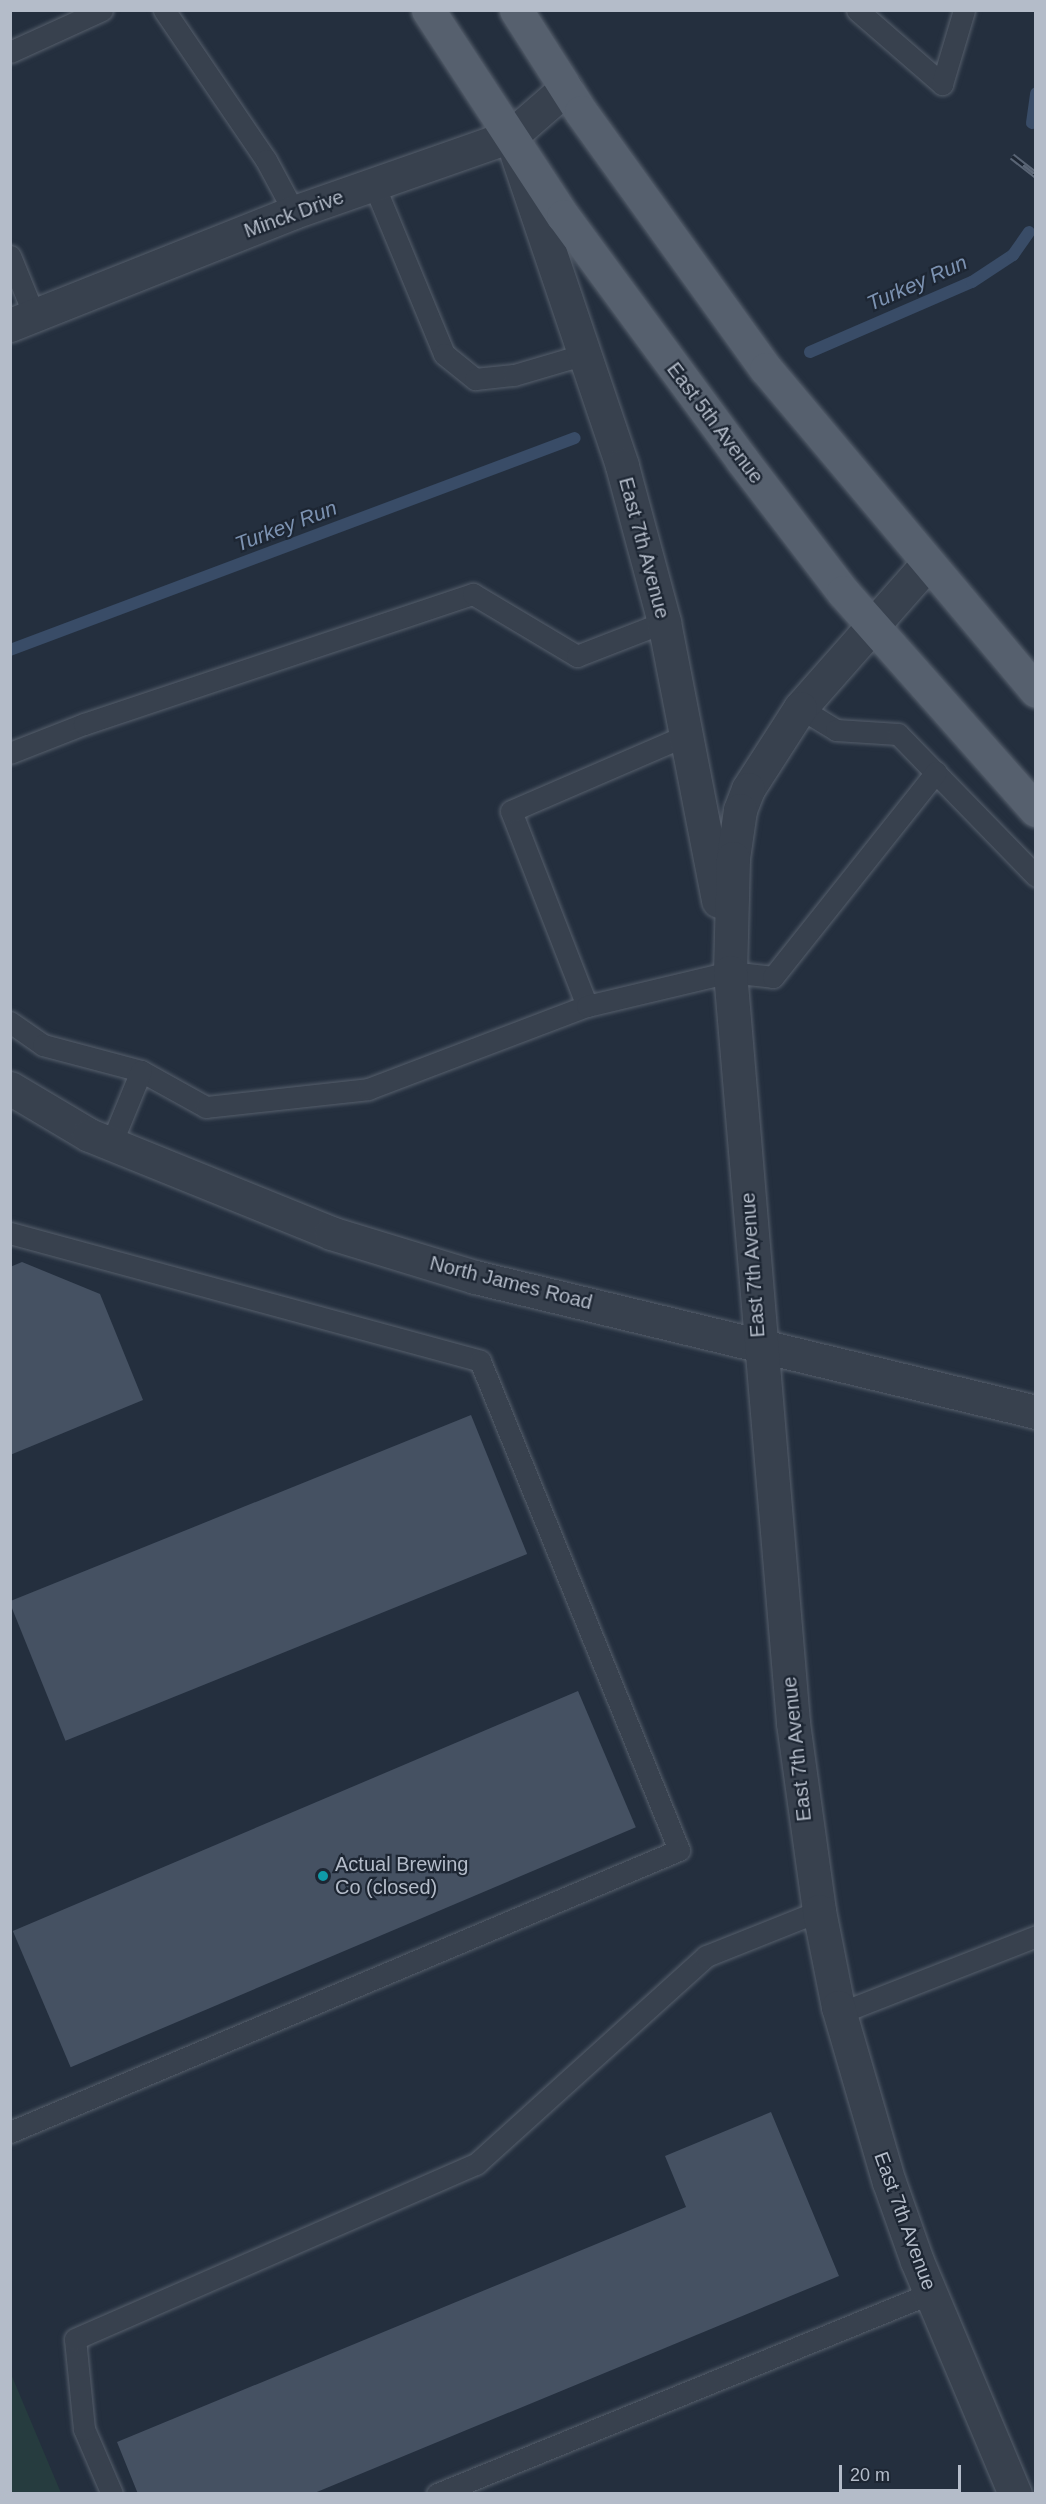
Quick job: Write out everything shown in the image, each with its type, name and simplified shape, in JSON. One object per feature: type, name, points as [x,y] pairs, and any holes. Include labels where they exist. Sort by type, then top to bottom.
[{"type":"main road","name":"East 5th Avenue","points":[[428,10],[511,136],[652,338],[874,628],[1035,810]]},
{"type":"main road","points":[[516,10],[566,88],[766,369],[1035,691]]},
{"type":"street","name":"Minck Drive","points":[[22,320],[294,212],[511,136],[566,88]]},
{"type":"street","name":"East 7th Avenue","points":[[511,136],[582,355],[622,466],[664,622],[730,972]]},
{"type":"street","name":"East 7th Avenue","points":[[927,564],[874,628],[800,708],[759,768],[740,810],[732,858],[730,972],[759,1343],[793,1723],[819,1911],[840,2013],[889,2182],[931,2293],[1015,2493]]},
{"type":"street","name":"North James Road","points":[[10,1088],[89,1135],[353,1240],[475,1277],[759,1343],[1035,1412]]},
{"type":"lane","points":[[10,52],[102,10]]},
{"type":"lane","points":[[164,10],[266,160],[294,212]]},
{"type":"lane","points":[[857,10],[942,84],[964,10]]},
{"type":"lane","points":[[374,184],[444,354],[475,379],[514,375],[582,355]]},
{"type":"lane","points":[[10,256],[22,320]]},
{"type":"lane","points":[[10,753],[84,724],[473,594],[577,656],[664,622]]},
{"type":"lane","points":[[800,708],[836,730],[898,734],[1031,863]]},
{"type":"lane","points":[[587,1006],[511,811],[687,735]]},
{"type":"lane","points":[[10,1022],[43,1045],[141,1071],[206,1107],[368,1089],[587,1006],[730,972],[773,977],[936,772]]},
{"type":"lane","points":[[111,1143],[141,1071]]},
{"type":"lane","points":[[10,1233],[480,1361],[679,1850],[10,2132]]},
{"type":"lane","points":[[112,2493],[84,2429],[75,2340],[476,2164],[706,1956],[819,1911]]},
{"type":"lane","points":[[840,2013],[1035,1936]]},
{"type":"lane","points":[[437,2493],[931,2293]]},
{"type":"green space","points":[[11,2374],[61,2493],[11,2493]]},
{"type":"building","points":[[22,1262],[100,1294],[143,1400],[10,1455],[10,1267]]},
{"type":"building","points":[[471,1415],[527,1554],[65,1741],[10,1601]]},
{"type":"building","name":"Actual Brewing Co (closed)","points":[[578,1691],[636,1827],[71,2067],[13,1931]]},
{"type":"building","points":[[771,2112],[839,2276],[312,2494],[138,2494],[117,2442],[686,2207],[665,2156]]},
{"type":"waterway","name":"Turkey Run","points":[[1032,123],[1036,93]]},
{"type":"waterway","name":"Turkey Run","points":[[810,352],[972,282],[1013,255],[1029,232]]},
{"type":"waterway","name":"Turkey Run","points":[[10,650],[575,438]]},
{"type":"railway","points":[[1012,156],[1036,175]]},
{"type":"place","name":"Actual Brewing Co (closed)","points":[[323,1876]]}]
